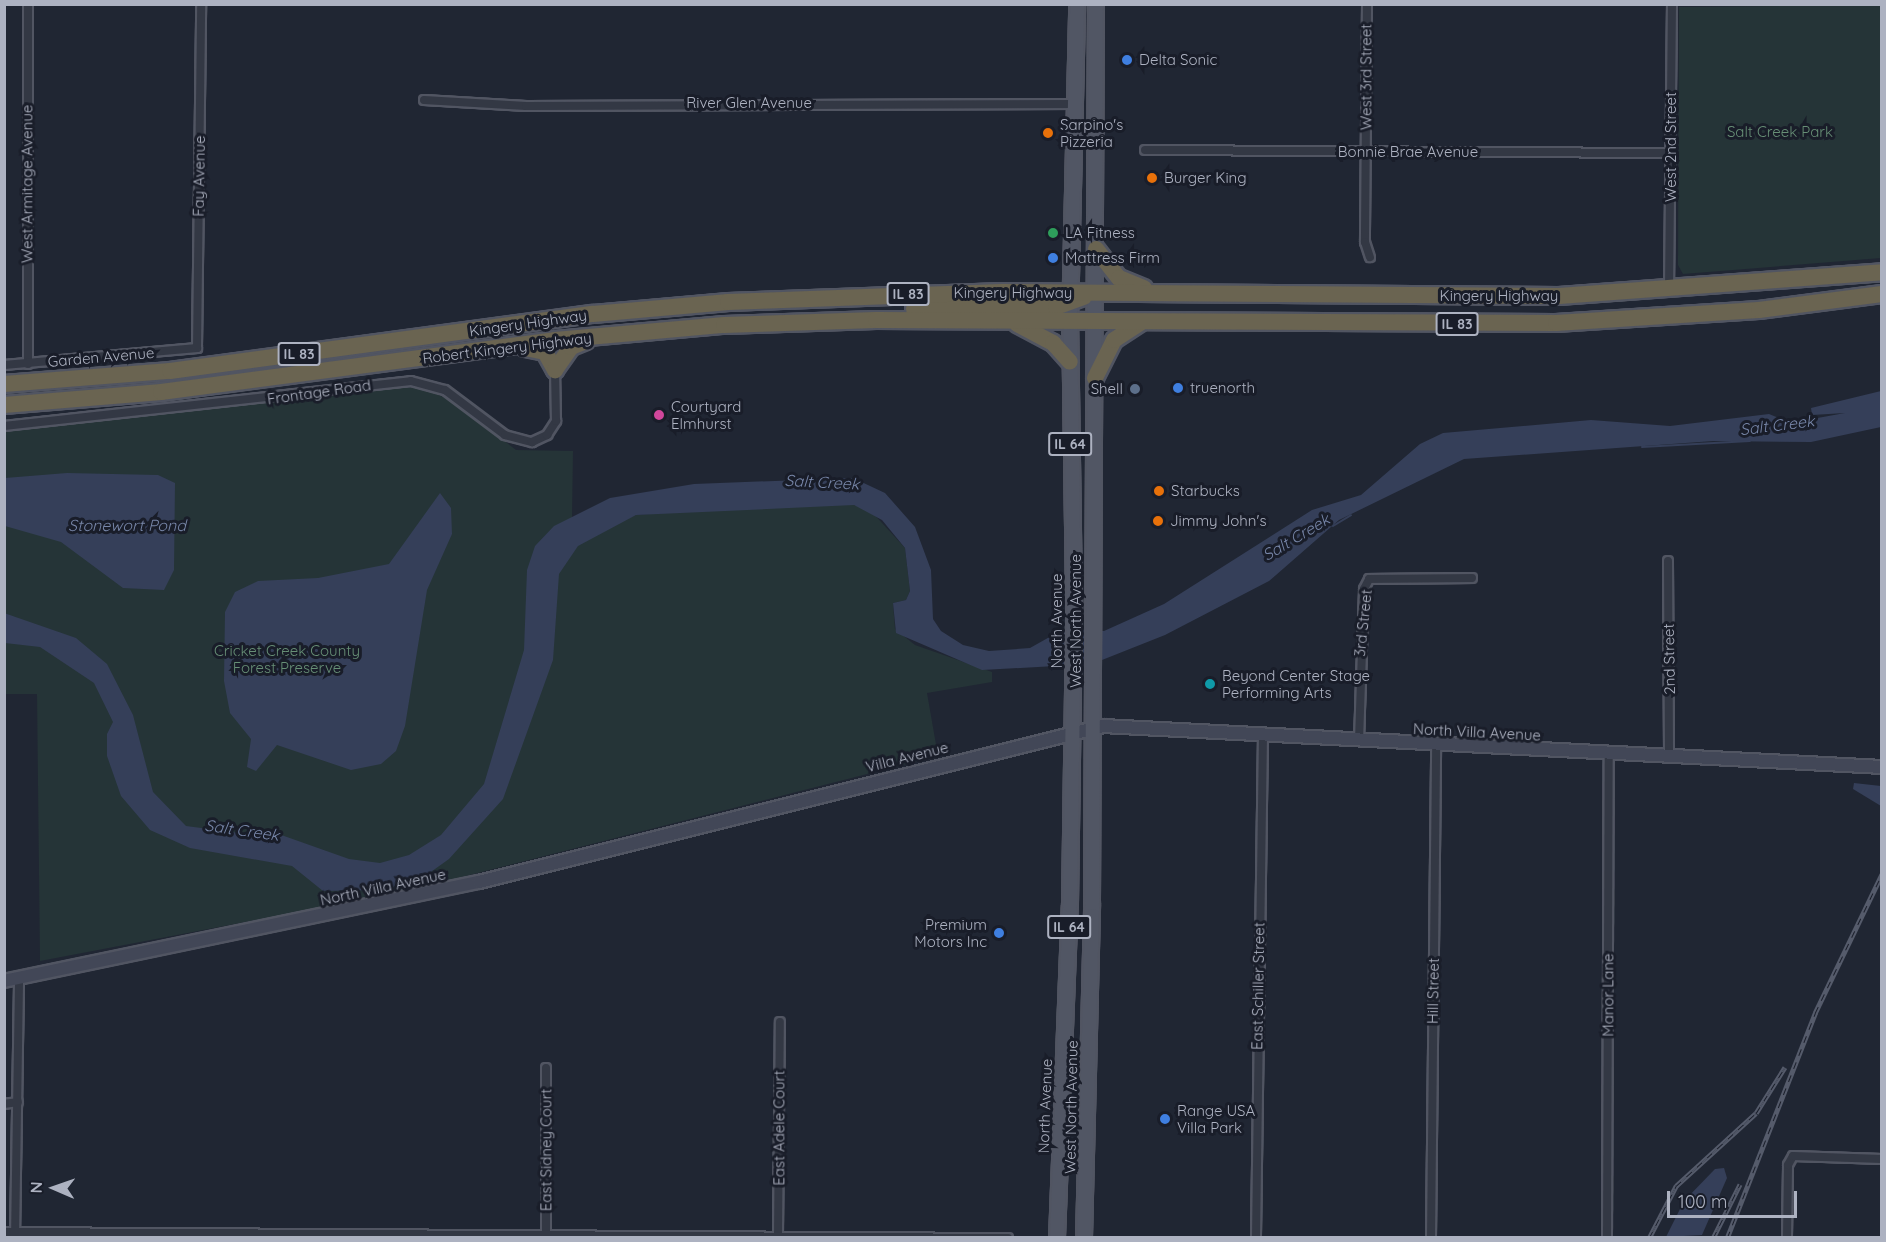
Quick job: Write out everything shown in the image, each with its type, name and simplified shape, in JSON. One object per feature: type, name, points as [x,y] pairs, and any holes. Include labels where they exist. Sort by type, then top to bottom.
[{"type":"highway","points":[[1096,249],[1119,278],[1159,293]]},
{"type":"highway","name":"Kingery Highway","points":[[4,384],[170,370],[593,314],[728,302],[1070,297],[1096,293],[1559,296],[1669,290],[1881,272]]},
{"type":"highway","name":"Kingery Highway","points":[[1011,321],[1070,323],[1604,322],[1881,294]]},
{"type":"highway","points":[[817,321],[846,311],[1070,297]]},
{"type":"highway","name":"Robert Kingery Highway","points":[[4,405],[160,392],[596,336],[817,321],[1011,321]]},
{"type":"highway","points":[[1011,321],[1045,337],[1070,362]]},
{"type":"highway","points":[[1095,378],[1114,340],[1143,322]]},
{"type":"highway","points":[[503,347],[539,349],[555,370],[572,348],[596,336]]},
{"type":"main road","name":"North Avenue","points":[[1058,1238],[1073,676],[1070,297],[1077,4]]},
{"type":"main road","name":"West North Avenue","points":[[1084,1238],[1092,728],[1096,4]]},
{"type":"main road","name":"North Villa Avenue","points":[[1072,731],[1092,728],[1881,766]]},
{"type":"main road","name":"Villa Avenue","points":[[750,815],[1072,731]]},
{"type":"main road","name":"North Villa Avenue","points":[[4,981],[478,882],[750,815]]},
{"type":"street","name":"West Armitage Avenue","points":[[28,4],[28,364]]},
{"type":"street","name":"Fay Avenue","points":[[197,348],[201,4]]},
{"type":"street","name":"West 3rd Street","points":[[1367,4],[1365,242],[1370,257]]},
{"type":"street","name":"West 2nd Street","points":[[1669,290],[1672,4]]},
{"type":"street","name":"River Glen Avenue","points":[[424,100],[526,106],[1075,104]]},
{"type":"street","name":"Bonnie Brae Avenue","points":[[1144,150],[1671,153]]},
{"type":"street","name":"Garden Avenue","points":[[4,365],[197,348]]},
{"type":"street","name":"Frontage Road","points":[[4,426],[411,381],[459,397],[505,435],[532,442],[547,435],[556,421],[555,370]]},
{"type":"street","name":"2nd Street","points":[[1668,561],[1669,756]]},
{"type":"street","name":"3rd Street","points":[[1359,741],[1364,589],[1370,579],[1472,578]]},
{"type":"street","name":"East Schiller Street","points":[[1256,1236],[1263,736]]},
{"type":"street","name":"Hill Street","points":[[1431,1238],[1436,744]]},
{"type":"street","name":"Manor Lane","points":[[1607,1238],[1609,753]]},
{"type":"street","points":[[15,1234],[19,977]]},
{"type":"street","name":"East Adele Court","points":[[778,1234],[780,1022]]},
{"type":"street","name":"East Sidney Court","points":[[546,1068],[546,1233]]},
{"type":"street","points":[[4,1104],[18,1102]]},
{"type":"street","points":[[1787,1238],[1788,1165],[1793,1156],[1881,1159]]},
{"type":"street","points":[[4,1232],[15,1234],[778,1234],[1008,1238]]},
{"type":"green space","name":"Salt Creek Park","points":[[1882,5],[1881,258],[1683,274],[1678,265],[1679,7]]},
{"type":"green space","name":"Cricket Creek County Forest Preserve","points":[[399,387],[422,388],[453,401],[516,450],[573,451],[572,518],[601,529],[636,515],[787,504],[854,505],[871,511],[905,548],[910,591],[906,600],[893,603],[895,629],[915,645],[992,672],[992,682],[927,693],[938,756],[399,893],[40,961],[37,694],[5,694],[5,432]]},
{"type":"water","points":[[1881,391],[1881,427],[1811,442],[1713,441],[1464,459],[1339,520],[1269,581],[1165,635],[1102,660],[1073,665],[982,670],[896,633],[893,603],[906,600],[910,591],[905,548],[882,520],[854,505],[636,515],[578,546],[559,574],[553,660],[503,799],[449,859],[421,879],[382,890],[323,891],[292,866],[190,848],[150,830],[121,796],[107,756],[107,734],[113,722],[94,683],[40,647],[5,643],[4,613],[76,638],[107,664],[133,715],[153,792],[186,826],[247,834],[270,831],[349,859],[380,863],[409,855],[441,835],[484,784],[524,650],[527,570],[535,546],[554,526],[610,498],[694,484],[853,478],[885,493],[915,527],[931,570],[933,619],[941,631],[963,645],[989,651],[1030,648],[1062,630],[1104,631],[1164,604],[1312,510],[1361,495],[1420,444],[1443,433],[1591,420],[1670,426],[1769,414],[1803,428],[1812,419],[1845,413],[1812,415],[1811,408]]},
{"type":"water","name":"Stonewort Pond","points":[[67,473],[158,475],[175,483],[174,570],[164,590],[123,588],[61,542],[5,526],[5,478]]},
{"type":"water","points":[[440,493],[451,508],[452,534],[427,590],[405,726],[396,751],[381,764],[351,770],[277,745],[256,771],[247,767],[251,739],[230,713],[224,681],[225,612],[235,592],[258,581],[318,578],[389,564]]},
{"type":"water","points":[[1854,783],[1881,786],[1881,806],[1853,789]]},
{"type":"water","points":[[1724,1168],[1727,1178],[1702,1235],[1666,1237],[1684,1201],[1715,1169]]},
{"type":"waterway","name":"Salt Creek","points":[[1642,447],[1750,441]]},
{"type":"waterway","name":"Salt Creek","points":[[1333,526],[1351,515]]},
{"type":"railway","points":[[1727,1238],[1815,1013],[1882,874]]},
{"type":"railway","points":[[1649,1238],[1676,1186],[1756,1113],[1785,1067]]},
{"type":"railway","points":[[1713,1238],[1740,1184]]},
{"type":"place","name":"Delta Sonic","points":[[1127,60]]},
{"type":"place","name":"Sarpino's Pizzeria","points":[[1048,133]]},
{"type":"place","name":"Burger King","points":[[1152,178]]},
{"type":"place","name":"LA Fitness","points":[[1053,233]]},
{"type":"place","name":"Mattress Firm","points":[[1053,258]]},
{"type":"place","name":"truenorth","points":[[1178,388]]},
{"type":"place","name":"Shell","points":[[1135,389]]},
{"type":"place","name":"Courtyard Elmhurst","points":[[659,415]]},
{"type":"place","name":"Starbucks","points":[[1159,491]]},
{"type":"place","name":"Jimmy John's","points":[[1158,521]]},
{"type":"place","name":"Beyond Center Stage Performing Arts","points":[[1210,684]]},
{"type":"place","name":"Premium Motors Inc","points":[[999,933]]},
{"type":"place","name":"Range USA Villa Park","points":[[1165,1119]]}]
